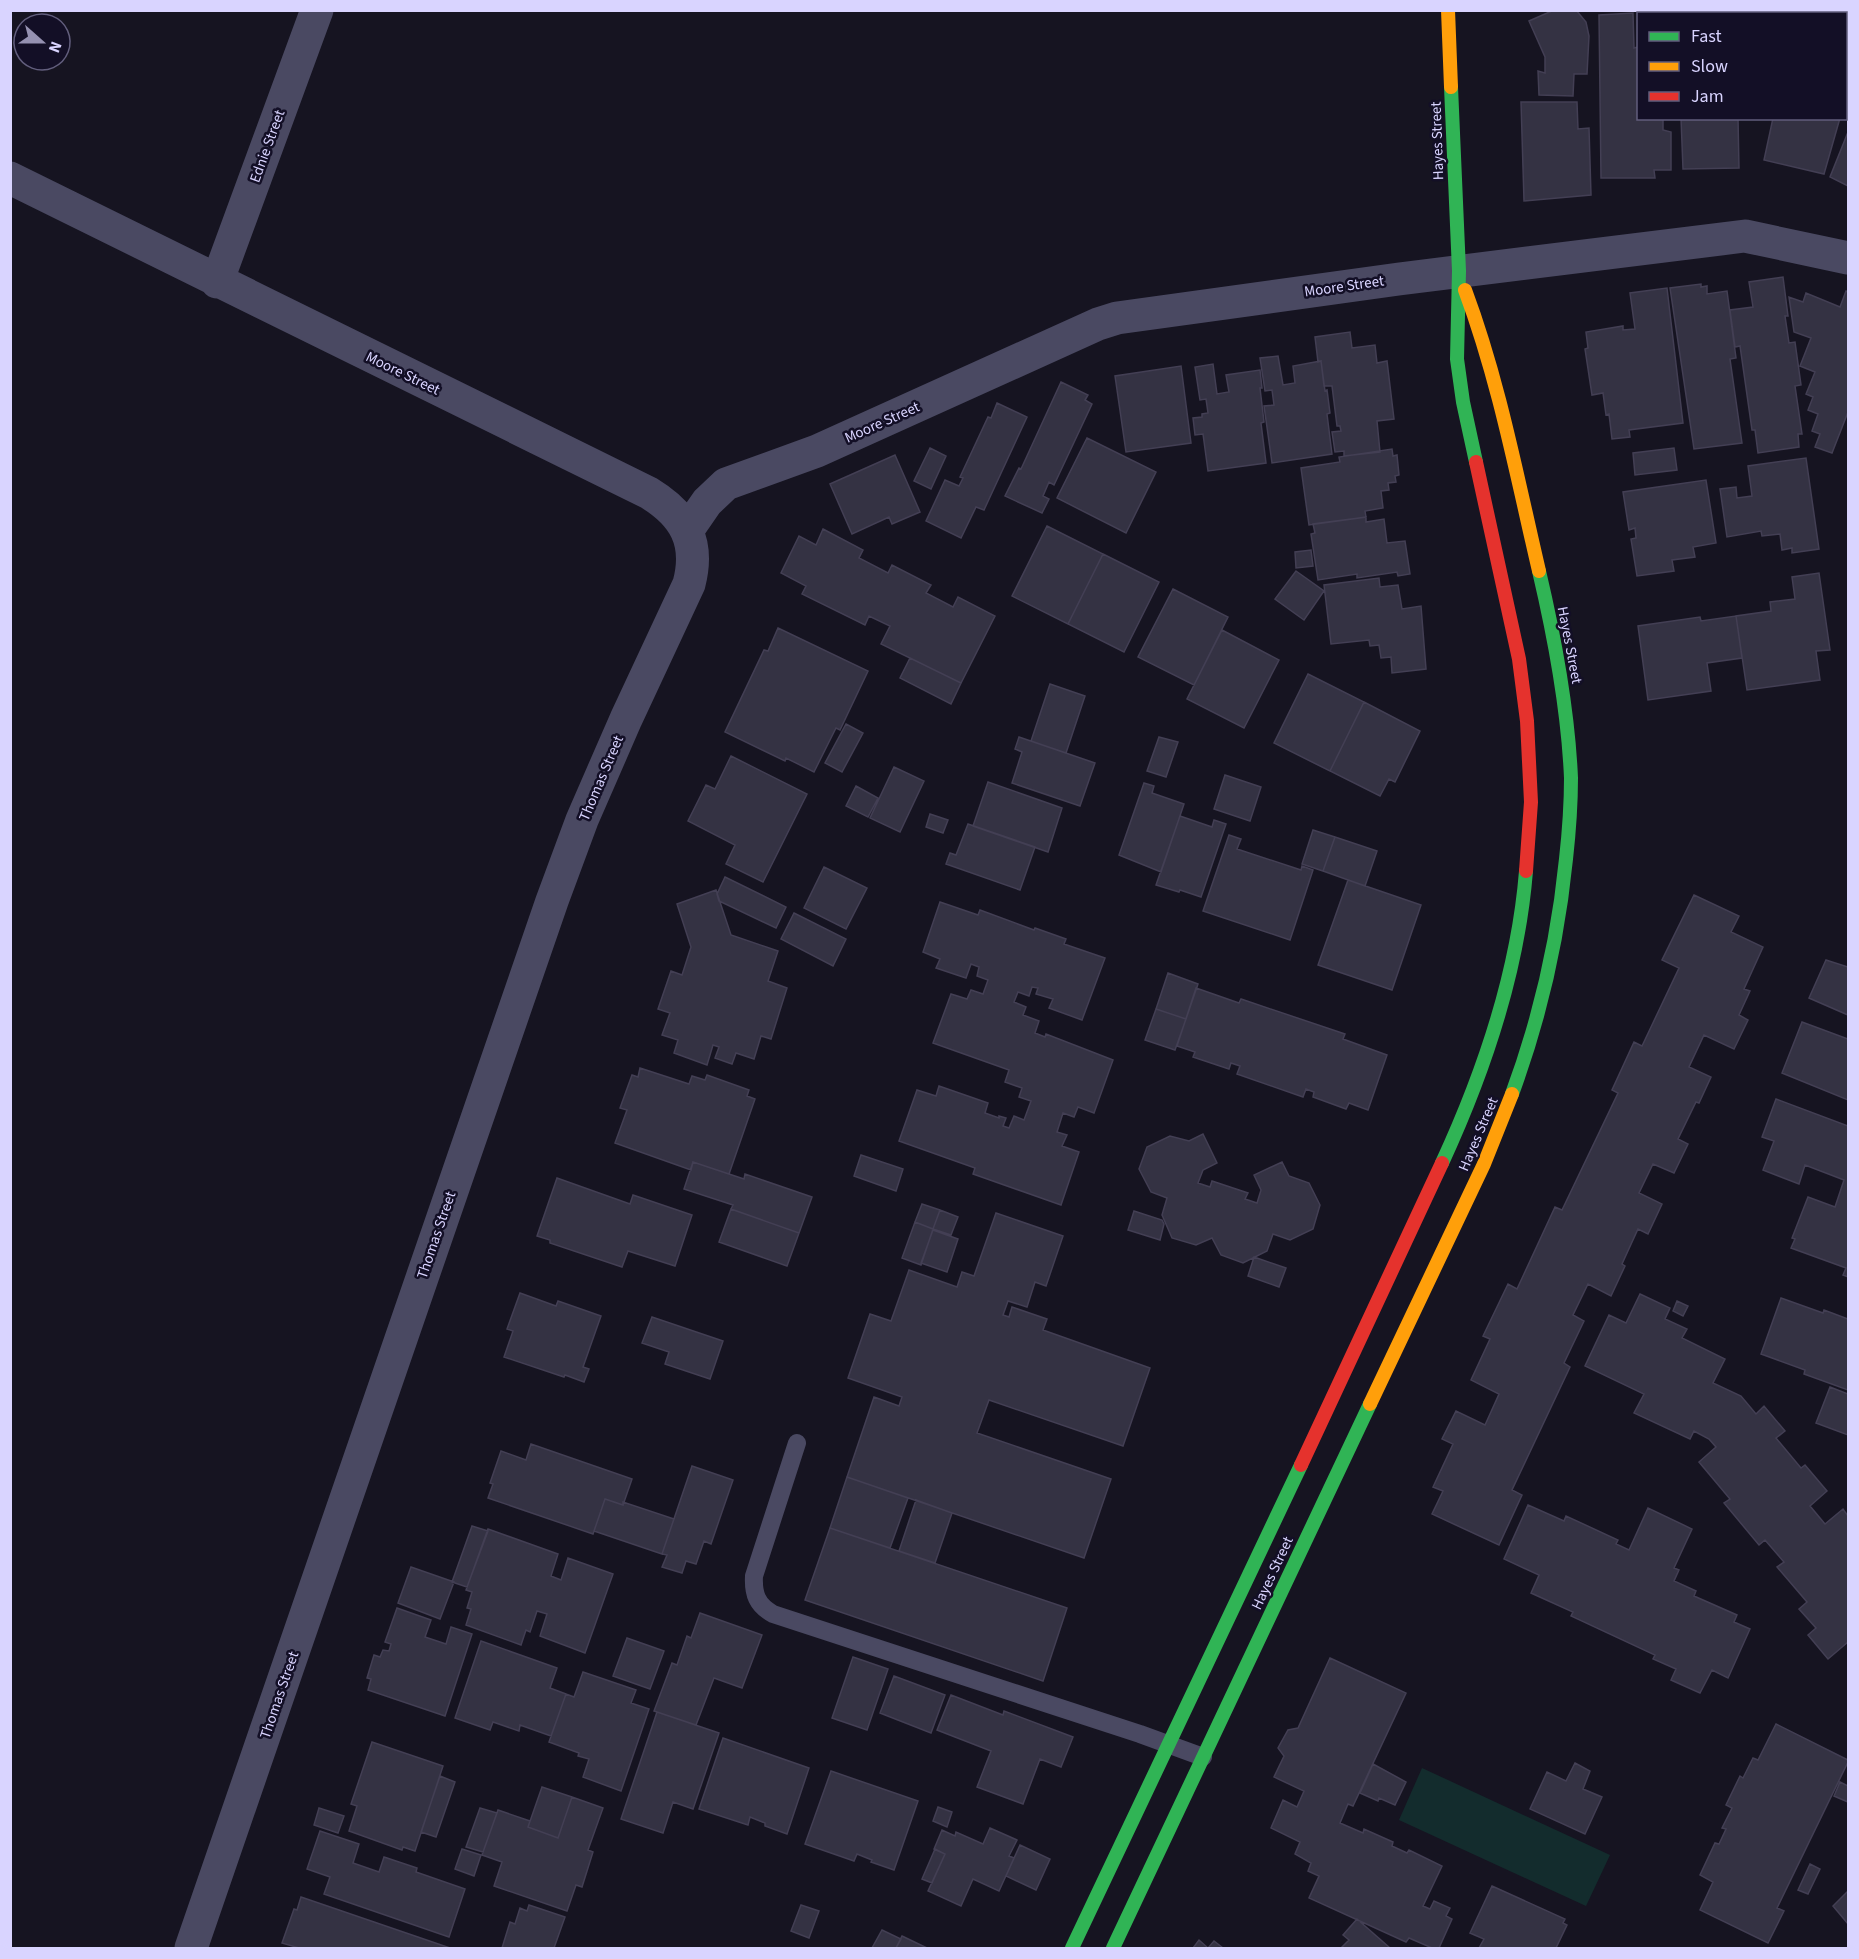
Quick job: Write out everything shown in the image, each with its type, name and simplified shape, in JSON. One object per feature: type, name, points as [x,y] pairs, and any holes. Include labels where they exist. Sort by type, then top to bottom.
[{"type":"street","name":"Ednie Street","points":[[217,282],[317,10]]},
{"type":"street","name":"Hayes Street","points":[[1072,1948],[1461,1122],[1484,1062],[1516,947],[1524,892],[1532,802],[1527,721],[1520,658],[1463,402],[1456,359],[1459,271],[1449,10]]},
{"type":"street","name":"Moore Street","points":[[10,178],[217,282],[650,493],[675,513],[687,531],[707,502],[726,484],[817,451],[1098,324],[1137,313],[1745,236],[1848,258]]},
{"type":"street","name":"Hayes Street","points":[[1113,1948],[1484,1164],[1526,1053],[1555,949],[1564,893],[1569,827],[1570,769],[1565,711],[1555,646],[1488,355],[1459,271]]},
{"type":"street","name":"Thomas Street","points":[[191,1948],[552,901],[582,820],[689,584],[693,548],[687,531]]},
{"type":"lane","points":[[797,1443],[753,1576],[753,1590],[764,1609],[773,1614],[1168,1743],[1203,1757]]},
{"type":"green space","points":[[1422,1768],[1610,1855],[1586,1906],[1399,1820]]},
{"type":"building","points":[[1554,10],[1576,10],[1586,22],[1589,36],[1587,74],[1574,74],[1573,96],[1539,95],[1538,71],[1545,73],[1545,57],[1529,21]]},
{"type":"building","points":[[1789,10],[1827,10],[1826,12],[1788,12]]},
{"type":"building","points":[[1831,10],[1848,10],[1848,118],[1847,12],[1830,12]]},
{"type":"building","points":[[1633,13],[1634,48],[1637,47],[1637,120],[1663,120],[1663,130],[1671,132],[1671,170],[1654,170],[1655,178],[1601,178],[1599,15]]},
{"type":"building","points":[[1521,102],[1577,102],[1578,129],[1589,128],[1591,195],[1524,201]]},
{"type":"building","points":[[1681,120],[1738,120],[1739,168],[1683,169]]},
{"type":"building","points":[[1773,120],[1839,120],[1824,174],[1764,160]]},
{"type":"building","points":[[1848,132],[1848,186],[1830,177]]},
{"type":"building","points":[[1783,277],[1789,343],[1795,342],[1801,385],[1795,386],[1802,434],[1798,434],[1799,447],[1758,453],[1755,430],[1752,430],[1740,346],[1735,347],[1730,310],[1753,307],[1749,282]]},
{"type":"building","points":[[1701,284],[1701,287],[1707,286],[1707,294],[1727,291],[1736,358],[1730,359],[1742,443],[1694,449],[1670,288]]},
{"type":"building","points":[[1667,288],[1683,423],[1629,430],[1630,437],[1612,439],[1609,414],[1606,415],[1603,393],[1592,395],[1585,349],[1588,348],[1586,332],[1623,326],[1623,330],[1635,329],[1630,293]]},
{"type":"building","points":[[1846,291],[1848,292],[1848,412],[1832,453],[1815,447],[1820,434],[1812,431],[1818,414],[1808,410],[1813,397],[1806,394],[1815,372],[1800,366],[1811,338],[1794,332],[1789,297],[1803,302],[1806,293],[1840,307]]},
{"type":"building","points":[[1350,332],[1352,348],[1375,345],[1377,363],[1387,361],[1394,419],[1377,421],[1380,452],[1344,456],[1344,451],[1335,452],[1332,432],[1341,431],[1340,426],[1337,426],[1332,386],[1324,386],[1315,337]]},
{"type":"building","points":[[1278,356],[1283,385],[1295,383],[1293,366],[1321,361],[1330,413],[1327,414],[1332,454],[1272,463],[1264,406],[1274,405],[1272,390],[1265,391],[1260,358]]},
{"type":"building","points":[[1213,364],[1217,394],[1229,392],[1226,375],[1260,370],[1264,422],[1261,423],[1266,463],[1208,471],[1203,434],[1195,435],[1193,418],[1202,417],[1202,414],[1208,413],[1206,399],[1200,400],[1195,367]]},
{"type":"building","points":[[1181,366],[1191,443],[1126,452],[1115,376]]},
{"type":"building","points":[[1061,382],[1088,395],[1085,400],[1092,404],[1054,485],[1049,482],[1043,496],[1049,499],[1042,513],[1005,496],[1019,468],[1021,469]]},
{"type":"building","points":[[997,403],[1027,417],[984,510],[976,507],[961,538],[926,521],[945,480],[959,486],[963,478],[960,477]]},
{"type":"building","points":[[1087,438],[1156,472],[1126,533],[1057,498]]},
{"type":"building","points":[[930,448],[946,456],[931,489],[914,481]]},
{"type":"building","points":[[1674,448],[1677,470],[1635,475],[1633,453]]},
{"type":"building","points":[[1392,449],[1393,456],[1397,455],[1399,475],[1395,476],[1396,482],[1388,483],[1389,490],[1381,491],[1383,508],[1365,511],[1366,517],[1309,525],[1301,468],[1340,462],[1339,457]]},
{"type":"building","points":[[895,455],[920,512],[892,524],[889,517],[852,534],[830,484]]},
{"type":"building","points":[[1806,458],[1819,549],[1792,553],[1792,548],[1782,550],[1780,534],[1762,536],[1761,531],[1727,537],[1720,489],[1736,487],[1737,498],[1752,496],[1748,466]]},
{"type":"building","points":[[1706,480],[1716,543],[1693,547],[1695,557],[1672,560],[1674,571],[1637,576],[1631,539],[1636,538],[1635,528],[1629,530],[1623,492]]},
{"type":"building","points":[[1366,517],[1366,522],[1384,519],[1387,543],[1405,541],[1410,574],[1398,576],[1397,572],[1357,578],[1357,574],[1318,580],[1311,534],[1315,533],[1313,524]]},
{"type":"building","points":[[1047,526],[1103,554],[1068,624],[1012,596]]},
{"type":"building","points":[[823,529],[863,550],[859,558],[888,573],[892,565],[931,585],[926,593],[953,607],[958,597],[995,616],[961,683],[881,644],[890,626],[869,616],[865,625],[802,594],[806,586],[781,573],[799,536],[816,545]]},
{"type":"building","points":[[1311,550],[1313,566],[1296,568],[1295,552]]},
{"type":"building","points":[[1103,554],[1159,582],[1124,652],[1068,624]]},
{"type":"building","points":[[1296,571],[1324,591],[1304,620],[1275,599]]},
{"type":"building","points":[[1819,573],[1830,650],[1816,651],[1820,680],[1747,690],[1736,616],[1771,611],[1770,602],[1795,599],[1792,577]]},
{"type":"building","points":[[1379,578],[1380,587],[1398,585],[1402,609],[1421,606],[1426,669],[1392,673],[1391,657],[1381,658],[1379,645],[1370,646],[1369,640],[1331,644],[1324,585]]},
{"type":"building","points":[[1173,589],[1228,617],[1194,685],[1138,657]]},
{"type":"building","points":[[1736,616],[1742,658],[1707,663],[1711,691],[1648,700],[1638,626],[1700,617],[1701,621]]},
{"type":"building","points":[[778,628],[868,671],[840,730],[836,728],[814,772],[786,758],[785,761],[725,732],[764,650],[768,651]]},
{"type":"building","points":[[1222,630],[1279,660],[1244,728],[1187,699]]},
{"type":"building","points":[[910,658],[961,683],[951,704],[900,678]]},
{"type":"building","points":[[1308,674],[1364,702],[1330,771],[1274,743]]},
{"type":"building","points":[[1050,684],[1085,696],[1066,753],[1031,741]]},
{"type":"building","points":[[1364,702],[1420,731],[1395,782],[1389,779],[1380,796],[1330,771]]},
{"type":"building","points":[[846,724],[863,733],[842,772],[825,763]]},
{"type":"building","points":[[1019,737],[1095,763],[1080,806],[1012,783],[1022,752],[1015,749]]},
{"type":"building","points":[[1159,737],[1178,742],[1166,777],[1147,771]]},
{"type":"building","points":[[731,756],[807,794],[763,882],[726,864],[735,845],[688,821],[706,785],[715,789]]},
{"type":"building","points":[[894,767],[924,781],[900,832],[870,818]]},
{"type":"building","points":[[1225,775],[1261,787],[1250,821],[1214,809]]},
{"type":"building","points":[[988,782],[1062,808],[1048,852],[973,826]]},
{"type":"building","points":[[1144,783],[1154,786],[1152,793],[1184,804],[1161,872],[1119,855]]},
{"type":"building","points":[[856,786],[878,798],[868,817],[846,806]]},
{"type":"building","points":[[930,814],[948,820],[943,833],[926,827]]},
{"type":"building","points":[[1180,816],[1212,827],[1214,820],[1226,824],[1201,897],[1156,885]]},
{"type":"building","points":[[968,824],[1035,847],[1020,890],[946,864],[950,853],[956,855]]},
{"type":"building","points":[[1313,830],[1335,837],[1323,871],[1302,864]]},
{"type":"building","points":[[1229,835],[1241,839],[1237,849],[1301,870],[1302,866],[1313,870],[1290,940],[1203,911]]},
{"type":"building","points":[[1335,837],[1377,851],[1365,886],[1323,871]]},
{"type":"building","points":[[824,867],[867,888],[846,929],[804,908]]},
{"type":"building","points":[[725,877],[786,907],[776,928],[719,901],[717,894]]},
{"type":"building","points":[[1348,880],[1421,905],[1392,990],[1318,965]]},
{"type":"building","points":[[716,890],[731,935],[778,951],[768,981],[787,988],[771,1039],[761,1036],[754,1059],[736,1053],[732,1064],[715,1058],[719,1047],[713,1045],[707,1065],[674,1053],[678,1040],[662,1035],[670,1013],[658,1009],[671,971],[682,975],[691,947],[677,904]]},
{"type":"building","points":[[1694,895],[1739,916],[1731,932],[1763,947],[1744,989],[1750,991],[1739,1015],[1748,1020],[1734,1049],[1704,1035],[1689,1067],[1711,1077],[1678,1139],[1688,1144],[1674,1173],[1653,1164],[1639,1193],[1662,1204],[1648,1234],[1638,1229],[1611,1296],[1588,1284],[1573,1315],[1584,1321],[1564,1363],[1570,1367],[1512,1490],[1522,1495],[1499,1545],[1432,1514],[1443,1491],[1433,1487],[1453,1444],[1442,1439],[1456,1411],[1485,1425],[1499,1394],[1471,1380],[1490,1339],[1483,1336],[1508,1284],[1517,1289],[1555,1207],[1562,1210],[1618,1093],[1612,1090],[1634,1042],[1642,1046],[1679,968],[1662,960]]},
{"type":"building","points":[[940,902],[978,915],[980,910],[1034,930],[1035,928],[1066,939],[1064,944],[1105,958],[1082,1020],[1049,1008],[1053,999],[1036,994],[1038,988],[1032,987],[1029,996],[1018,992],[1014,1002],[1026,1007],[1023,1015],[1039,1021],[1035,1033],[1045,1037],[1046,1034],[1113,1060],[1094,1113],[1078,1107],[1074,1117],[1063,1113],[1057,1132],[1067,1135],[1062,1146],[1079,1152],[1061,1205],[973,1174],[975,1168],[899,1141],[917,1090],[936,1096],[939,1086],[988,1103],[985,1113],[1006,1118],[1003,1126],[1009,1128],[1014,1116],[1024,1120],[1031,1101],[1019,1097],[1022,1088],[1005,1082],[1009,1070],[933,1043],[951,994],[967,999],[971,990],[983,994],[988,980],[977,976],[979,967],[971,964],[966,978],[936,968],[940,959],[923,952]]},
{"type":"building","points":[[794,913],[846,939],[833,966],[781,939]]},
{"type":"building","points":[[1826,960],[1848,967],[1848,1015],[1809,998]]},
{"type":"building","points":[[1168,973],[1198,984],[1186,1019],[1156,1009]]},
{"type":"building","points":[[1196,988],[1239,1003],[1241,999],[1345,1034],[1343,1039],[1387,1055],[1368,1110],[1349,1103],[1346,1109],[1313,1097],[1314,1092],[1306,1089],[1303,1097],[1237,1074],[1240,1066],[1231,1063],[1229,1069],[1193,1057],[1195,1052],[1177,1046]]},
{"type":"building","points":[[1156,1009],[1186,1019],[1175,1050],[1145,1040]]},
{"type":"building","points":[[1802,1022],[1848,1039],[1848,1100],[1782,1073]]},
{"type":"building","points":[[640,1068],[689,1084],[692,1076],[705,1080],[707,1075],[749,1090],[747,1096],[755,1099],[729,1174],[693,1162],[691,1170],[615,1143],[627,1110],[620,1108],[632,1075],[638,1077]]},
{"type":"building","points":[[1776,1099],[1848,1126],[1848,1277],[1843,1275],[1846,1268],[1791,1248],[1795,1239],[1792,1238],[1808,1197],[1835,1207],[1844,1180],[1805,1165],[1799,1184],[1763,1170],[1774,1141],[1762,1137]]},
{"type":"building","points":[[1203,1134],[1217,1163],[1203,1170],[1198,1183],[1210,1187],[1212,1181],[1248,1193],[1245,1199],[1257,1203],[1261,1190],[1254,1175],[1282,1162],[1289,1176],[1309,1183],[1320,1205],[1313,1229],[1290,1240],[1273,1234],[1267,1251],[1243,1263],[1221,1255],[1212,1238],[1196,1245],[1172,1238],[1162,1215],[1167,1198],[1151,1192],[1139,1169],[1147,1147],[1170,1136],[1189,1141]]},
{"type":"building","points":[[861,1155],[903,1169],[896,1191],[854,1176]]},
{"type":"building","points":[[693,1162],[744,1179],[745,1174],[812,1197],[799,1233],[731,1209],[733,1205],[684,1189]]},
{"type":"building","points":[[557,1178],[630,1204],[633,1195],[692,1215],[675,1266],[628,1251],[622,1267],[550,1243],[550,1240],[537,1236]]},
{"type":"building","points":[[922,1204],[940,1210],[933,1229],[915,1222]]},
{"type":"building","points":[[731,1209],[799,1233],[787,1266],[719,1242]]},
{"type":"building","points":[[940,1210],[958,1217],[951,1235],[933,1229]]},
{"type":"building","points":[[1134,1211],[1162,1220],[1164,1224],[1160,1240],[1128,1230]]},
{"type":"building","points":[[996,1213],[1063,1236],[1046,1286],[1035,1282],[1027,1307],[1008,1301],[1003,1315],[1009,1317],[1012,1307],[1047,1319],[1043,1330],[1150,1368],[1123,1446],[989,1400],[977,1433],[1111,1479],[1084,1558],[847,1477],[874,1397],[899,1406],[902,1397],[848,1378],[870,1314],[891,1321],[909,1270],[957,1287],[962,1272],[974,1276]]},
{"type":"building","points":[[915,1222],[933,1229],[921,1265],[902,1258]]},
{"type":"building","points":[[933,1230],[958,1239],[947,1272],[921,1263]]},
{"type":"building","points":[[1254,1257],[1286,1268],[1279,1287],[1248,1276]]},
{"type":"building","points":[[520,1293],[556,1306],[558,1301],[601,1316],[583,1367],[589,1369],[584,1382],[504,1357],[513,1331],[507,1329]]},
{"type":"building","points":[[1640,1294],[1670,1308],[1665,1319],[1687,1329],[1682,1338],[1725,1359],[1713,1383],[1741,1396],[1756,1414],[1764,1406],[1785,1431],[1776,1438],[1801,1468],[1805,1465],[1827,1491],[1810,1506],[1825,1524],[1843,1509],[1848,1516],[1848,1642],[1828,1659],[1808,1635],[1816,1628],[1799,1609],[1807,1602],[1777,1567],[1784,1562],[1765,1540],[1759,1545],[1724,1503],[1730,1499],[1699,1462],[1716,1447],[1709,1439],[1694,1431],[1690,1439],[1634,1413],[1644,1394],[1585,1366],[1609,1315],[1626,1323]]},
{"type":"building","points":[[1781,1298],[1848,1319],[1848,1390],[1804,1374],[1805,1370],[1761,1354]]},
{"type":"building","points":[[1677,1301],[1688,1306],[1683,1316],[1673,1311]]},
{"type":"building","points":[[652,1317],[723,1341],[710,1379],[665,1364],[669,1352],[642,1343]]},
{"type":"building","points":[[1830,1387],[1848,1394],[1848,1435],[1816,1423]]},
{"type":"building","points":[[531,1444],[632,1479],[623,1505],[605,1499],[593,1534],[488,1498],[493,1484],[490,1483],[501,1451],[526,1460]]},
{"type":"building","points":[[692,1466],[733,1480],[711,1544],[704,1541],[696,1564],[686,1561],[682,1573],[662,1567],[667,1555],[662,1554]]},
{"type":"building","points":[[847,1477],[908,1498],[890,1548],[830,1528]]},
{"type":"building","points":[[605,1499],[623,1505],[623,1502],[674,1519],[662,1554],[594,1531]]},
{"type":"building","points":[[916,1500],[952,1513],[935,1563],[899,1551]]},
{"type":"building","points":[[1528,1505],[1564,1521],[1566,1516],[1618,1540],[1616,1544],[1629,1550],[1648,1508],[1692,1529],[1674,1568],[1679,1570],[1674,1581],[1696,1591],[1694,1596],[1737,1615],[1734,1622],[1750,1629],[1728,1678],[1712,1670],[1700,1693],[1671,1680],[1676,1669],[1653,1659],[1655,1655],[1571,1616],[1573,1612],[1531,1593],[1539,1575],[1504,1559]]},
{"type":"building","points":[[472,1526],[488,1531],[467,1587],[452,1582]]},
{"type":"building","points":[[830,1528],[1067,1608],[1043,1681],[805,1600]]},
{"type":"building","points":[[488,1529],[558,1554],[551,1576],[561,1580],[568,1558],[613,1574],[585,1653],[540,1636],[547,1614],[537,1611],[530,1632],[526,1630],[521,1645],[466,1625],[471,1609],[467,1608],[472,1592],[466,1590]]},
{"type":"building","points":[[411,1567],[454,1582],[440,1619],[398,1603]]},
{"type":"building","points":[[397,1608],[431,1620],[425,1637],[446,1644],[451,1627],[472,1634],[445,1716],[368,1690],[371,1679],[367,1678],[374,1655],[380,1657],[383,1650],[389,1651],[391,1644],[385,1642]]},
{"type":"building","points":[[700,1613],[762,1635],[742,1688],[714,1678],[696,1725],[654,1711],[672,1663],[677,1665],[687,1636],[691,1638]]},
{"type":"building","points":[[627,1638],[664,1651],[650,1689],[613,1676]]},
{"type":"building","points":[[481,1641],[557,1668],[550,1688],[566,1694],[551,1736],[520,1725],[519,1731],[493,1722],[490,1730],[455,1718]]},
{"type":"building","points":[[853,1657],[888,1669],[867,1730],[832,1718]]},
{"type":"building","points":[[1330,1658],[1406,1693],[1353,1806],[1348,1804],[1340,1823],[1363,1833],[1364,1829],[1393,1842],[1392,1846],[1407,1853],[1409,1850],[1442,1866],[1423,1906],[1430,1909],[1434,1901],[1450,1908],[1446,1916],[1452,1919],[1439,1948],[1432,1948],[1409,1938],[1406,1942],[1309,1898],[1319,1876],[1308,1871],[1311,1863],[1295,1854],[1300,1842],[1271,1828],[1283,1800],[1297,1807],[1304,1791],[1274,1777],[1284,1756],[1278,1748],[1288,1730],[1298,1728]]},
{"type":"building","points":[[583,1672],[636,1690],[631,1703],[649,1709],[621,1791],[583,1777],[589,1759],[549,1742],[566,1694],[574,1697]]},
{"type":"building","points":[[894,1676],[945,1695],[931,1733],[880,1713]]},
{"type":"building","points":[[951,1695],[1003,1715],[1004,1711],[1073,1737],[1061,1767],[1040,1759],[1023,1804],[977,1787],[991,1751],[937,1730]]},
{"type":"building","points":[[657,1712],[719,1733],[693,1809],[673,1802],[663,1833],[621,1819]]},
{"type":"building","points":[[1776,1724],[1848,1762],[1777,1908],[1784,1911],[1768,1943],[1700,1910],[1713,1882],[1700,1875],[1715,1843],[1719,1844],[1726,1829],[1722,1828],[1732,1808],[1726,1805],[1740,1776],[1743,1778],[1753,1758],[1758,1760]]},
{"type":"building","points":[[723,1738],[809,1768],[787,1834],[765,1826],[765,1823],[750,1817],[748,1825],[699,1809]]},
{"type":"building","points":[[372,1742],[443,1766],[415,1851],[403,1847],[402,1850],[349,1831],[357,1806],[351,1804]]},
{"type":"building","points":[[1575,1763],[1590,1771],[1583,1789],[1602,1797],[1585,1834],[1530,1809],[1547,1772],[1566,1781]]},
{"type":"building","points":[[1373,1764],[1406,1782],[1395,1805],[1360,1793]]},
{"type":"building","points":[[831,1771],[918,1801],[894,1870],[857,1854],[854,1861],[805,1844]]},
{"type":"building","points":[[440,1776],[455,1782],[436,1837],[421,1832]]},
{"type":"building","points":[[1840,1782],[1848,1786],[1848,1802],[1834,1796]]},
{"type":"building","points":[[542,1787],[572,1797],[558,1838],[528,1827]]},
{"type":"building","points":[[572,1797],[603,1808],[588,1850],[593,1852],[582,1887],[576,1885],[567,1911],[494,1886],[502,1862],[482,1855],[498,1810],[530,1821],[528,1827],[558,1838]]},
{"type":"building","points":[[938,1807],[952,1812],[947,1827],[933,1821]]},
{"type":"building","points":[[319,1808],[344,1816],[338,1833],[314,1825]]},
{"type":"building","points":[[480,1808],[497,1813],[483,1852],[466,1847]]},
{"type":"building","points":[[990,1828],[1017,1840],[1009,1856],[1014,1858],[999,1891],[973,1879],[961,1906],[928,1891],[945,1854],[934,1849],[942,1830],[955,1836],[956,1832],[983,1844]]},
{"type":"building","points":[[320,1831],[359,1844],[353,1863],[379,1872],[384,1857],[417,1868],[416,1872],[465,1889],[449,1937],[324,1894],[330,1877],[307,1869]]},
{"type":"building","points":[[1020,1845],[1050,1859],[1036,1890],[1006,1876]]},
{"type":"building","points":[[462,1849],[481,1855],[474,1876],[455,1869]]},
{"type":"building","points":[[935,1849],[945,1854],[932,1883],[922,1879]]},
{"type":"building","points":[[1810,1864],[1820,1869],[1808,1894],[1798,1890]]},
{"type":"building","points":[[1492,1886],[1565,1919],[1563,1923],[1567,1925],[1556,1948],[1479,1948],[1484,1939],[1470,1933]]},
{"type":"building","points":[[1848,1891],[1848,1924],[1833,1906]]},
{"type":"building","points":[[301,1897],[450,1948],[299,1948],[282,1943],[294,1909],[297,1910]]},
{"type":"building","points":[[529,1905],[565,1917],[554,1948],[502,1948],[510,1922],[515,1924],[520,1908],[527,1911]]},
{"type":"building","points":[[801,1905],[819,1911],[809,1938],[791,1931]]},
{"type":"building","points":[[1357,1919],[1390,1948],[1341,1948],[1349,1940],[1343,1935]]},
{"type":"building","points":[[882,1930],[901,1939],[896,1948],[872,1948]]},
{"type":"building","points":[[902,1936],[927,1948],[896,1948]]},
{"type":"building","points":[[1199,1940],[1208,1948],[1193,1948]]},
{"type":"building","points":[[1214,1941],[1223,1948],[1208,1948]]},
{"type":"traffic: fast","points":[[1451,87],[1459,271],[1457,359],[1463,402],[1476,462]]},
{"type":"traffic: fast","points":[[1512,1094],[1531,1037],[1553,949],[1563,889],[1570,808],[1571,778],[1564,700],[1539,571]]},
{"type":"traffic: fast","points":[[1442,1163],[1472,1093],[1497,1021],[1515,946],[1526,871]]},
{"type":"traffic: fast","points":[[1113,1948],[1370,1404]]},
{"type":"traffic: fast","points":[[1072,1948],[1301,1465]]},
{"type":"traffic: slow","points":[[1448,10],[1451,87]]},
{"type":"traffic: slow","points":[[1465,290],[1498,394],[1539,571]]},
{"type":"traffic: slow","points":[[1370,1404],[1484,1164],[1512,1094]]},
{"type":"traffic: jam","points":[[1476,462],[1519,659],[1527,721],[1531,802],[1526,871]]},
{"type":"traffic: jam","points":[[1301,1465],[1442,1163]]}]
